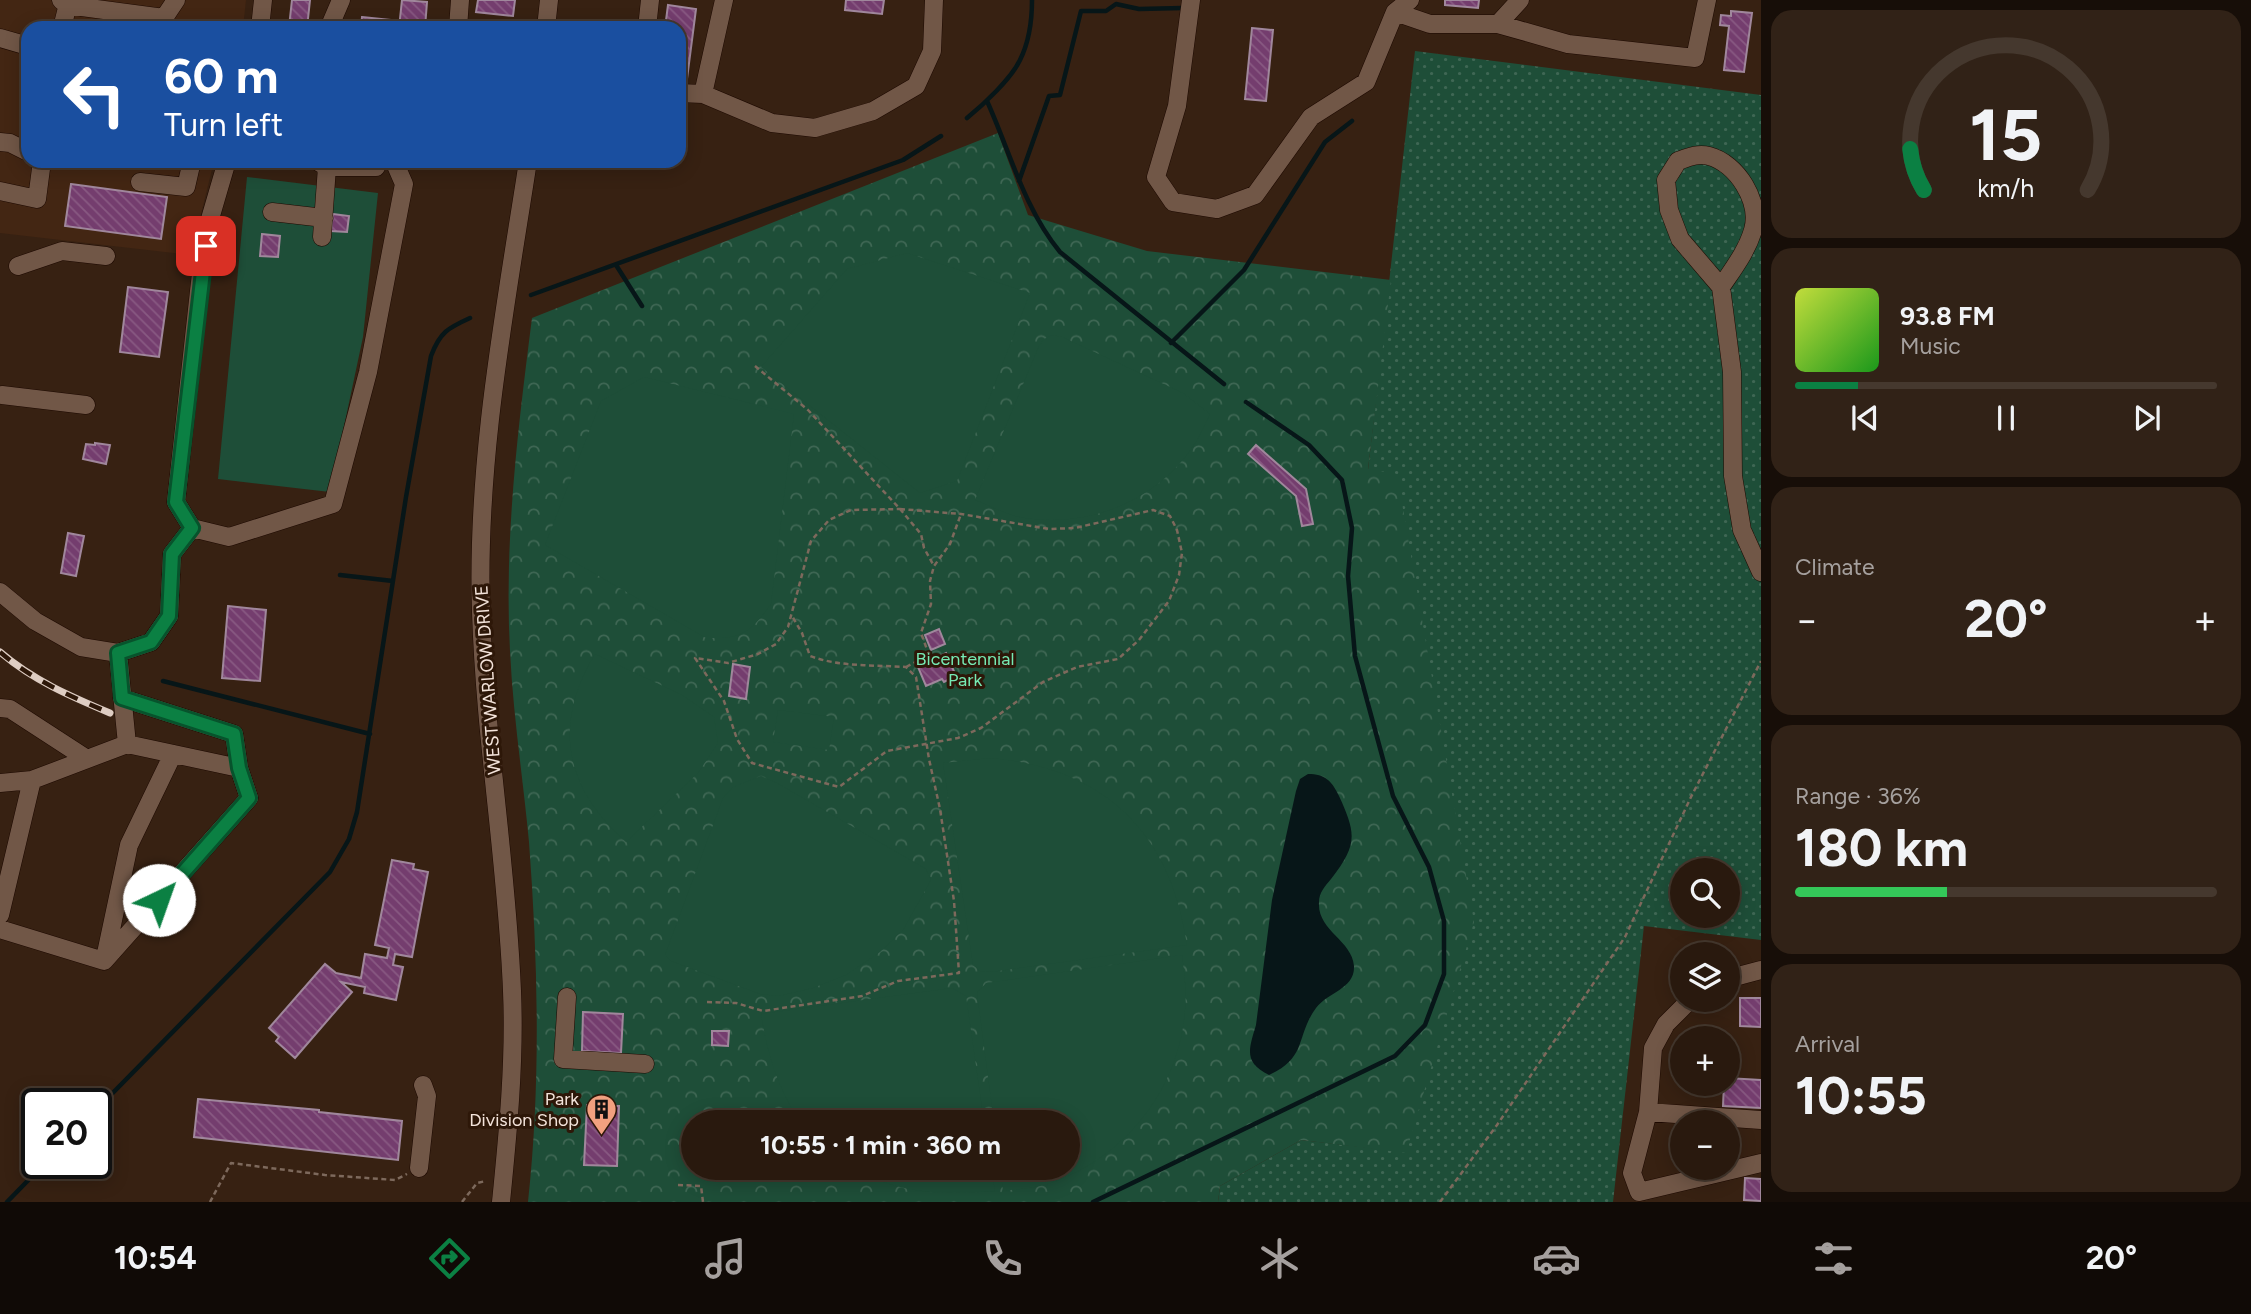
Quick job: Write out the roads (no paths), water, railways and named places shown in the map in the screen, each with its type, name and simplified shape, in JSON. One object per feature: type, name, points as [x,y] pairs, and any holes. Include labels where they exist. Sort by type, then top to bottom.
[{"type":"street","points":[[166,21],[176,0]]},
{"type":"street","points":[[261,21],[263,0]]},
{"type":"street","points":[[332,21],[341,0]]},
{"type":"street","points":[[458,21],[460,0]]},
{"type":"street","points":[[547,21],[549,0]]},
{"type":"street","points":[[648,21],[650,0]]},
{"type":"street","points":[[703,94],[723,0]]},
{"type":"street","points":[[686,93],[703,94],[772,123],[815,128],[873,111],[916,86],[932,51],[934,0]]},
{"type":"street","points":[[1191,0],[1177,106],[1156,177],[1173,202],[1217,209],[1255,195],[1311,117],[1366,82],[1395,12],[1410,0]]},
{"type":"street","points":[[1498,24],[1521,0]]},
{"type":"street","points":[[1395,12],[1430,24],[1498,24],[1568,44],[1695,58],[1707,0]]},
{"type":"street","points":[[63,21],[66,2],[156,21]]},
{"type":"street","points":[[0,38],[21,44]]},
{"type":"street","points":[[0,142],[21,149]]},
{"type":"street","points":[[1721,287],[1745,252],[1754,227],[1754,210],[1747,188],[1731,169],[1712,156],[1697,154],[1678,161],[1667,180],[1669,210],[1680,239],[1721,287],[1732,372],[1733,476],[1742,530],[1761,572]]},
{"type":"street","points":[[0,191],[37,199],[41,168]]},
{"type":"street","points":[[140,182],[186,187],[190,168]]},
{"type":"street","points":[[225,168],[210,219],[201,273],[176,502],[192,528],[229,537],[333,504],[368,372],[404,184],[397,168]]},
{"type":"street","points":[[321,237],[324,218],[322,168]]},
{"type":"street","name":"WEST WARLOW DRIVE","points":[[500,1202],[512,1070],[512,992],[508,915],[484,663],[481,541],[490,410],[527,168]]},
{"type":"street","points":[[272,212],[324,218]]},
{"type":"street","points":[[18,266],[62,251],[106,256]]},
{"type":"street","points":[[2,395],[86,405]]},
{"type":"street","points":[[0,592],[36,621],[81,647],[118,653],[151,642],[169,616],[172,554],[192,528]]},
{"type":"street","points":[[118,653],[127,744]]},
{"type":"street","points":[[104,961],[249,798],[239,768],[234,734],[122,698]]},
{"type":"street","points":[[0,708],[10,709],[87,759]]},
{"type":"street","points":[[0,783],[32,780],[127,744],[239,768]]},
{"type":"street","points":[[104,961],[129,845],[173,754]]},
{"type":"street","points":[[0,915],[32,780]]},
{"type":"street","points":[[0,929],[104,961]]},
{"type":"street","points":[[1740,976],[1761,970]]},
{"type":"street","points":[[567,997],[563,1059],[645,1064]]},
{"type":"street","points":[[1678,1012],[1666,1024],[1653,1048],[1648,1112],[1632,1173],[1639,1192],[1761,1163]]},
{"type":"street","points":[[419,1168],[428,1096],[423,1085]]},
{"type":"street","points":[[1648,1112],[1761,1120]]},
{"type":"waterway","points":[[967,118],[1003,83],[1020,60],[1026,46],[1032,0]]},
{"type":"waterway","points":[[1019,181],[1049,96],[1060,95],[1081,11],[1106,11],[1116,4],[1139,9],[1183,8]]},
{"type":"waterway","points":[[987,101],[1027,198],[1047,235],[1060,252],[1224,384]]},
{"type":"waterway","points":[[1171,343],[1244,270],[1325,142],[1352,121]]},
{"type":"waterway","points":[[531,295],[903,160],[941,136]]},
{"type":"waterway","points":[[616,265],[642,306]]},
{"type":"waterway","points":[[112,1094],[330,872],[349,839],[357,812],[431,356],[446,332],[470,318]]},
{"type":"waterway","points":[[1093,1202],[1395,1056],[1425,1025],[1444,974],[1444,921],[1429,867],[1393,796],[1355,656],[1348,576],[1352,528],[1342,480],[1309,445],[1246,402]]},
{"type":"waterway","points":[[340,575],[393,581]]},
{"type":"waterway","points":[[163,681],[370,734]]},
{"type":"waterway","points":[[7,1202],[29,1179]]},
{"type":"railway","points":[[0,652],[39,679],[110,713]]},
{"type":"place","name":"Park Division Shop","points":[[602,1136]]},
{"type":"park label","name":"Bicentennial Park","points":[[965,669]]}]
